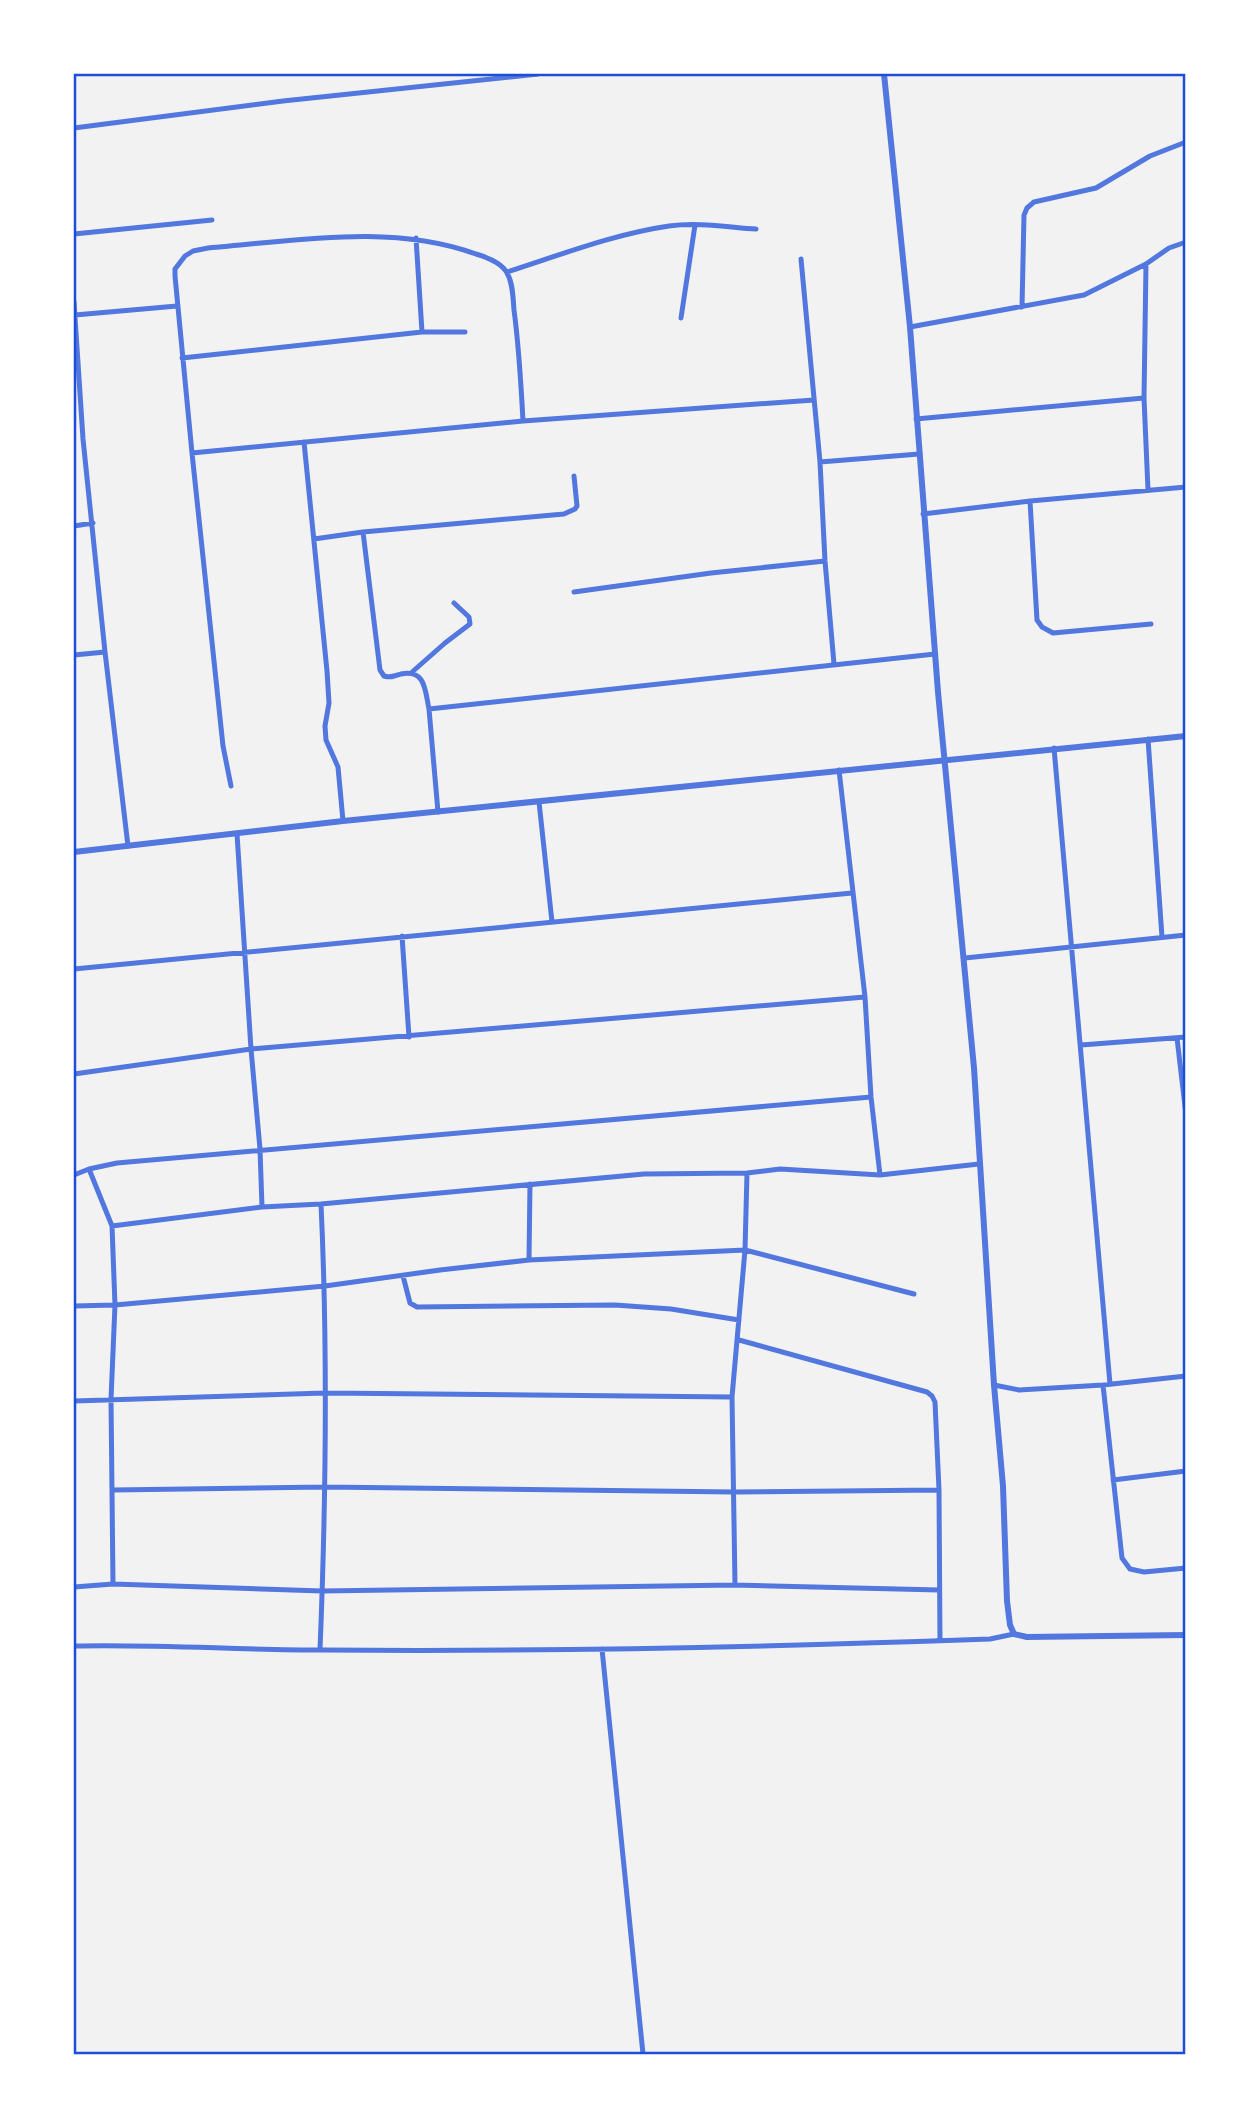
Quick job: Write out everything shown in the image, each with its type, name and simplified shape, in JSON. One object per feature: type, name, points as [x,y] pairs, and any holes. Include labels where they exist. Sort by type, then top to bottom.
[{"type":"street","points":[[74,128],[536,74]]},
{"type":"street","points":[[884,74],[909,327],[935,654],[965,958],[1003,1486],[1007,1601],[1014,1634]]},
{"type":"street","points":[[1022,307],[1024,215],[1027,208],[1034,202],[1096,188],[1150,156],[1185,142]]},
{"type":"street","points":[[74,234],[212,220]]},
{"type":"street","points":[[681,318],[695,225]]},
{"type":"street","points":[[507,272],[620,237],[670,226],[756,229]]},
{"type":"street","points":[[231,786],[223,746],[177,306],[175,269],[185,256],[208,248],[358,236],[416,238],[481,255],[507,272],[519,348],[523,421]]},
{"type":"street","points":[[416,238],[422,332]]},
{"type":"street","points":[[909,327],[1084,295],[1146,264],[1169,248],[1185,242]]},
{"type":"street","points":[[801,259],[820,462],[834,664]]},
{"type":"street","points":[[1146,264],[1144,398],[1148,490]]},
{"type":"street","points":[[74,302],[83,439],[128,846]]},
{"type":"street","points":[[75,315],[177,306]]},
{"type":"street","points":[[182,358],[422,332],[464,332]]},
{"type":"street","points":[[916,419],[1144,398]]},
{"type":"street","points":[[192,453],[523,421],[814,400]]},
{"type":"street","points":[[74,440],[83,439]]},
{"type":"street","points":[[304,442],[327,671],[326,733],[330,751],[338,767],[343,821]]},
{"type":"street","points":[[820,462],[919,454]]},
{"type":"street","points":[[314,539],[564,514],[577,506],[574,476]]},
{"type":"street","points":[[923,514],[1030,500],[1185,487]]},
{"type":"street","points":[[1030,500],[1037,620],[1042,627],[1053,633],[1151,624]]},
{"type":"street","points":[[74,526],[93,523]]},
{"type":"street","points":[[363,532],[380,670],[384,676],[390,677],[411,673],[418,675],[424,685],[429,709],[438,812]]},
{"type":"street","points":[[574,592],[825,561]]},
{"type":"street","points":[[411,673],[470,624],[469,617],[454,603]]},
{"type":"street","points":[[74,655],[105,652]]},
{"type":"street","points":[[429,709],[935,654]]},
{"type":"street","points":[[74,852],[343,821],[1185,736]]},
{"type":"street","points":[[1149,739],[1162,937]]},
{"type":"street","points":[[1054,748],[1081,1045],[1113,1480],[1122,1558],[1130,1569],[1144,1572],[1185,1569]]},
{"type":"street","points":[[839,770],[865,997],[871,1097],[880,1175]]},
{"type":"street","points":[[539,802],[552,922]]},
{"type":"street","points":[[237,834],[262,1207]]},
{"type":"street","points":[[74,969],[852,893]]},
{"type":"street","points":[[965,958],[1185,935]]},
{"type":"street","points":[[402,936],[409,1037]]},
{"type":"street","points":[[74,1074],[251,1049],[865,997]]},
{"type":"street","points":[[1081,1045],[1185,1037]]},
{"type":"street","points":[[1177,1038],[1185,1115]]},
{"type":"street","points":[[74,1175],[117,1163],[260,1149],[871,1097]]},
{"type":"street","points":[[112,1226],[262,1207],[645,1174],[780,1169],[880,1175],[979,1164]]},
{"type":"street","points":[[89,1169],[112,1226],[115,1305],[111,1399],[113,1584]]},
{"type":"street","points":[[735,1585],[732,1397],[745,1250],[747,1172]]},
{"type":"street","points":[[529,1260],[530,1184]]},
{"type":"street","points":[[320,1650],[325,1487],[325,1286],[321,1204]]},
{"type":"street","points":[[74,1306],[115,1305],[325,1286],[529,1260],[745,1250],[914,1294]]},
{"type":"street","points":[[403,1276],[410,1303],[417,1307],[615,1305],[671,1309],[739,1320]]},
{"type":"street","points":[[738,1340],[927,1392],[932,1396],[935,1402],[939,1490],[940,1641]]},
{"type":"street","points":[[994,1385],[1019,1390],[1185,1376]]},
{"type":"street","points":[[74,1401],[325,1393],[732,1397]]},
{"type":"street","points":[[1113,1480],[1185,1471]]},
{"type":"street","points":[[113,1490],[325,1487],[734,1492],[939,1490]]},
{"type":"street","points":[[74,1587],[113,1584],[322,1591],[735,1585],[939,1590]]},
{"type":"street","points":[[74,1646],[320,1650],[602,1649],[940,1641],[990,1639],[1014,1634],[1041,1638],[1185,1635]]},
{"type":"street","points":[[602,1649],[643,2054]]}]
